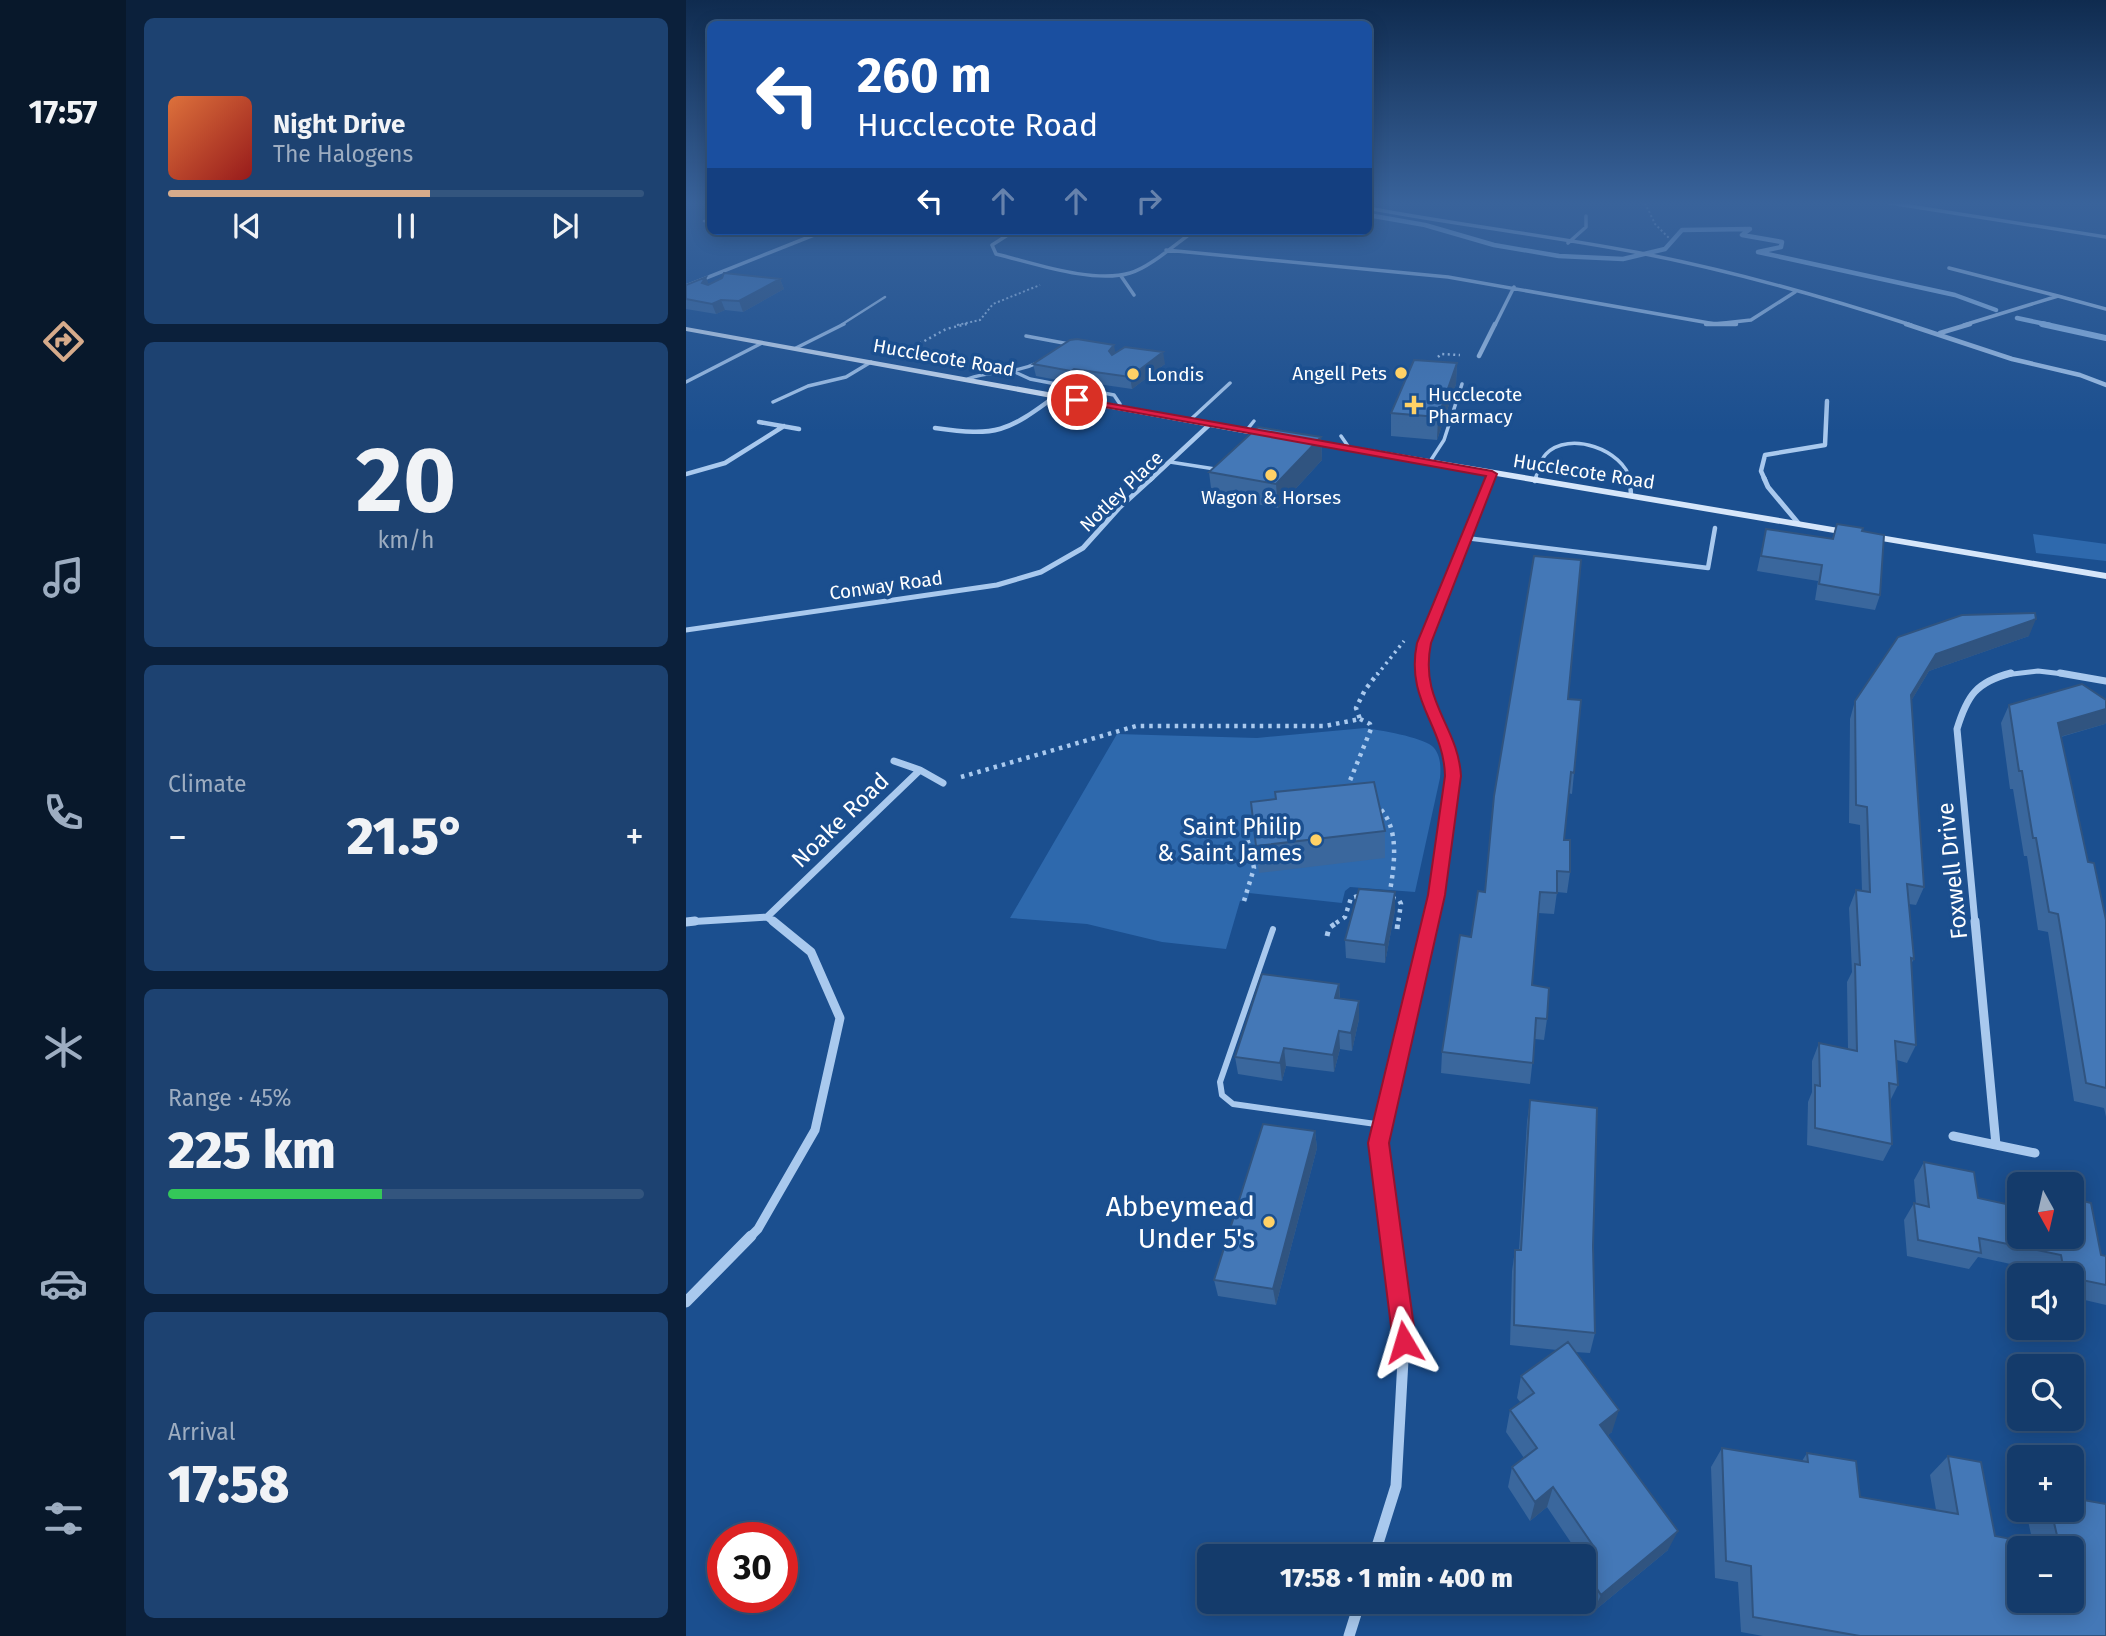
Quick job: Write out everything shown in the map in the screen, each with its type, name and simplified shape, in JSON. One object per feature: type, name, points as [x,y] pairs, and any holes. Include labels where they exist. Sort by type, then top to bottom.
[{"type":"street","points":[[686,286],[703,279]]},
{"type":"street","points":[[1123,279],[1134,295]]},
{"type":"street","points":[[1463,279],[1698,323],[1735,327],[1756,319],[1796,292]]},
{"type":"street","points":[[1745,279],[1940,333],[2002,357],[2087,376],[2106,385]]},
{"type":"street","points":[[1993,279],[2106,309]]},
{"type":"street","points":[[1479,356],[1514,287]]},
{"type":"street","points":[[1940,333],[2058,296]]},
{"type":"street","name":"Hucclecote Road","points":[[686,330],[1287,438]]},
{"type":"street","points":[[935,428],[977,435],[1004,431],[1057,396]]},
{"type":"street","points":[[1799,524],[1768,487],[1760,471],[1765,455],[1825,444],[1827,401]]},
{"type":"street","points":[[759,422],[799,429]]},
{"type":"street","name":"Notley Place","points":[[1083,548],[1119,508],[1209,425]]},
{"type":"street","points":[[686,474],[725,463],[784,426]]},
{"type":"street","name":"Hucclecote Road","points":[[1299,440],[2106,576]]},
{"type":"street","points":[[1378,1544],[1396,1486],[1404,1342],[1379,1143],[1436,895],[1453,776],[1450,752],[1430,710],[1420,676],[1424,643],[1492,474]]},
{"type":"street","name":"Conway Road","points":[[686,630],[997,585],[1041,572],[1083,548]]},
{"type":"street","name":"Foxwell Drive","points":[[1996,1145],[1956,729],[1959,712],[1965,698],[1976,687],[2001,675],[2035,671],[2106,681]]},
{"type":"street","points":[[894,761],[920,770]]},
{"type":"street","name":"Noake Road","points":[[767,917],[920,770],[943,783]]},
{"type":"street","points":[[686,922],[767,917],[811,952],[840,1018],[815,1130],[758,1229],[686,1302]]},
{"type":"street","points":[[1953,1136],[2035,1153]]},
{"type":"street","points":[[1349,1636],[1356,1614]]},
{"type":"lane","points":[[696,282],[710,284]]},
{"type":"lane","points":[[796,348],[837,328],[885,297]]},
{"type":"lane","points":[[1026,336],[1069,345]]},
{"type":"lane","points":[[686,382],[762,343]]},
{"type":"lane","points":[[1062,347],[1077,344]]},
{"type":"lane","points":[[773,402],[808,386],[846,377],[872,362]]},
{"type":"lane","points":[[968,379],[989,371],[1025,370],[1039,362]]},
{"type":"lane","points":[[1014,372],[1030,379],[1114,395],[1120,404],[1117,408]]},
{"type":"lane","points":[[1088,383],[1085,387],[1088,390]]},
{"type":"lane","points":[[1189,421],[1230,383]]},
{"type":"lane","points":[[1429,463],[1444,440],[1462,384]]},
{"type":"lane","points":[[1246,431],[1254,421]]},
{"type":"lane","points":[[1341,436],[1350,449]]},
{"type":"lane","points":[[1535,481],[1546,454],[1552,449],[1563,446],[1592,446],[1611,454],[1622,463],[1630,478],[1631,496]]},
{"type":"lane","points":[[1170,462],[1215,469]]},
{"type":"lane","points":[[1466,538],[1707,568],[1715,528]]},
{"type":"lane","points":[[1273,929],[1220,1082],[1220,1091],[1225,1100],[1233,1104],[1383,1125]]},
{"type":"path","points":[[908,351],[950,327],[977,322],[988,315],[993,304],[1055,279]]},
{"type":"path","points":[[1345,797],[1371,729],[1370,724],[1360,719],[1357,713],[1358,703],[1377,673],[1416,624],[1431,625]]},
{"type":"path","points":[[943,783],[1136,726],[1325,726],[1360,719]]},
{"type":"path","points":[[1364,804],[1377,805],[1383,810],[1393,840],[1395,862],[1388,898]]},
{"type":"path","points":[[1244,901],[1255,863],[1245,840],[1246,834],[1254,825],[1269,820]]},
{"type":"path","points":[[1327,936],[1329,928],[1345,918],[1351,898],[1356,895],[1369,896]]},
{"type":"path","points":[[1379,897],[1401,902],[1397,929]]},
{"type":"shaded area","points":[[2033,534],[2106,544],[2106,561],[2036,553]]},
{"type":"shaded area","points":[[1365,728],[1400,734],[1427,743],[1435,749],[1439,757],[1440,778],[1415,892],[1350,887],[1345,891],[1342,903],[1249,893],[1247,901],[1240,901],[1226,949],[1162,942],[1087,924],[1010,918],[1117,734],[1257,738]]},
{"type":"building","points":[[704,279],[702,283],[708,285],[719,279],[779,279],[739,301],[721,300],[712,304],[686,299],[686,285]]},
{"type":"building","points":[[1070,340],[1114,345],[1109,351],[1112,355],[1125,347],[1163,352],[1130,377],[1033,364]]},
{"type":"building","points":[[1414,360],[1457,363],[1438,417],[1391,413]]},
{"type":"building","points":[[1258,427],[1321,437],[1276,484],[1209,472]]},
{"type":"building","points":[[1837,524],[1884,535],[1880,595],[1819,584],[1822,565],[1761,556],[1766,529],[1833,539]]},
{"type":"building","points":[[1534,556],[1581,560],[1568,699],[1581,700],[1564,840],[1570,840],[1570,872],[1557,871],[1557,893],[1540,892],[1532,985],[1549,988],[1547,1019],[1536,1018],[1533,1063],[1442,1052],[1460,935],[1471,937],[1478,891],[1485,892],[1494,796]]},
{"type":"building","points":[[2035,613],[2036,619],[1936,654],[1911,695],[1924,887],[1907,884],[1914,959],[1911,958],[1916,1045],[1895,1041],[1898,1085],[1889,1083],[1892,1144],[1815,1128],[1815,1085],[1820,1086],[1819,1043],[1857,1051],[1855,964],[1860,965],[1856,890],[1870,892],[1867,807],[1856,805],[1855,701],[1898,637],[1962,615]]},
{"type":"building","points":[[2082,684],[2106,700],[2106,709],[2058,723],[2088,862],[2094,863],[2106,920],[2106,1088],[2086,1083],[2058,914],[2049,912],[2022,771],[2019,771],[2009,705]]},
{"type":"building","points":[[1374,782],[1385,831],[1256,846],[1251,802],[1276,799],[1275,792]]},
{"type":"building","points":[[1359,889],[1395,892],[1385,945],[1345,940]]},
{"type":"building","points":[[1262,974],[1339,984],[1335,998],[1359,1001],[1351,1033],[1339,1031],[1333,1055],[1284,1048],[1280,1063],[1235,1057]]},
{"type":"building","points":[[1530,1100],[1597,1108],[1593,1246],[1595,1333],[1514,1325],[1515,1250],[1521,1250]]},
{"type":"building","name":"Abbeymead Under 5's","points":[[1263,1124],[1315,1131],[1273,1289],[1214,1280]]},
{"type":"building","points":[[1924,1162],[1974,1172],[1978,1198],[2007,1204],[2007,1244],[1979,1238],[1981,1253],[1918,1240],[1914,1203],[1929,1207]]},
{"type":"building","points":[[2084,1201],[2091,1203],[2101,1255],[2106,1256],[2106,1285],[2084,1280],[2084,1263],[2063,1263],[2061,1255],[2037,1250],[2084,1250]]},
{"type":"building","points":[[1568,1342],[1619,1410],[1600,1425],[1678,1531],[1601,1595],[1596,1587],[1596,1544],[1592,1544],[1553,1487],[1535,1502],[1512,1467],[1537,1448],[1510,1410],[1534,1393],[1521,1376]]},
{"type":"building","points":[[1722,1448],[1808,1462],[1807,1453],[1856,1461],[1860,1497],[1958,1514],[1948,1456],[1981,1462],[1995,1536],[2007,1538],[2007,1613],[2084,1613],[2084,1536],[2057,1536],[2054,1522],[2084,1522],[2084,1500],[2106,1504],[2106,1636],[1860,1636],[1753,1617],[1751,1566],[1726,1561]]},
{"type":"waterway","points":[[1883,279],[1955,295],[1996,310]]},
{"type":"waterway","points":[[2017,318],[2050,325]]},
{"type":"waterway","points":[[2042,324],[2106,338]]},
{"type":"place","name":"Angell Pets","points":[[1401,373]]},
{"type":"place","name":"Londis","points":[[1133,374]]},
{"type":"place","name":"Hucclecote Pharmacy","points":[[1414,405]]},
{"type":"place","name":"Wagon & Horses","points":[[1271,475]]},
{"type":"place","name":"Saint Philip & Saint James","points":[[1316,840]]},
{"type":"place","name":"Abbeymead Under 5's","points":[[1269,1222]]},
{"type":"route","points":[[1077,400],[1492,474],[1424,643],[1421,660],[1420,676],[1424,693],[1447,744],[1453,776],[1436,895],[1379,1143],[1404,1342]]}]
